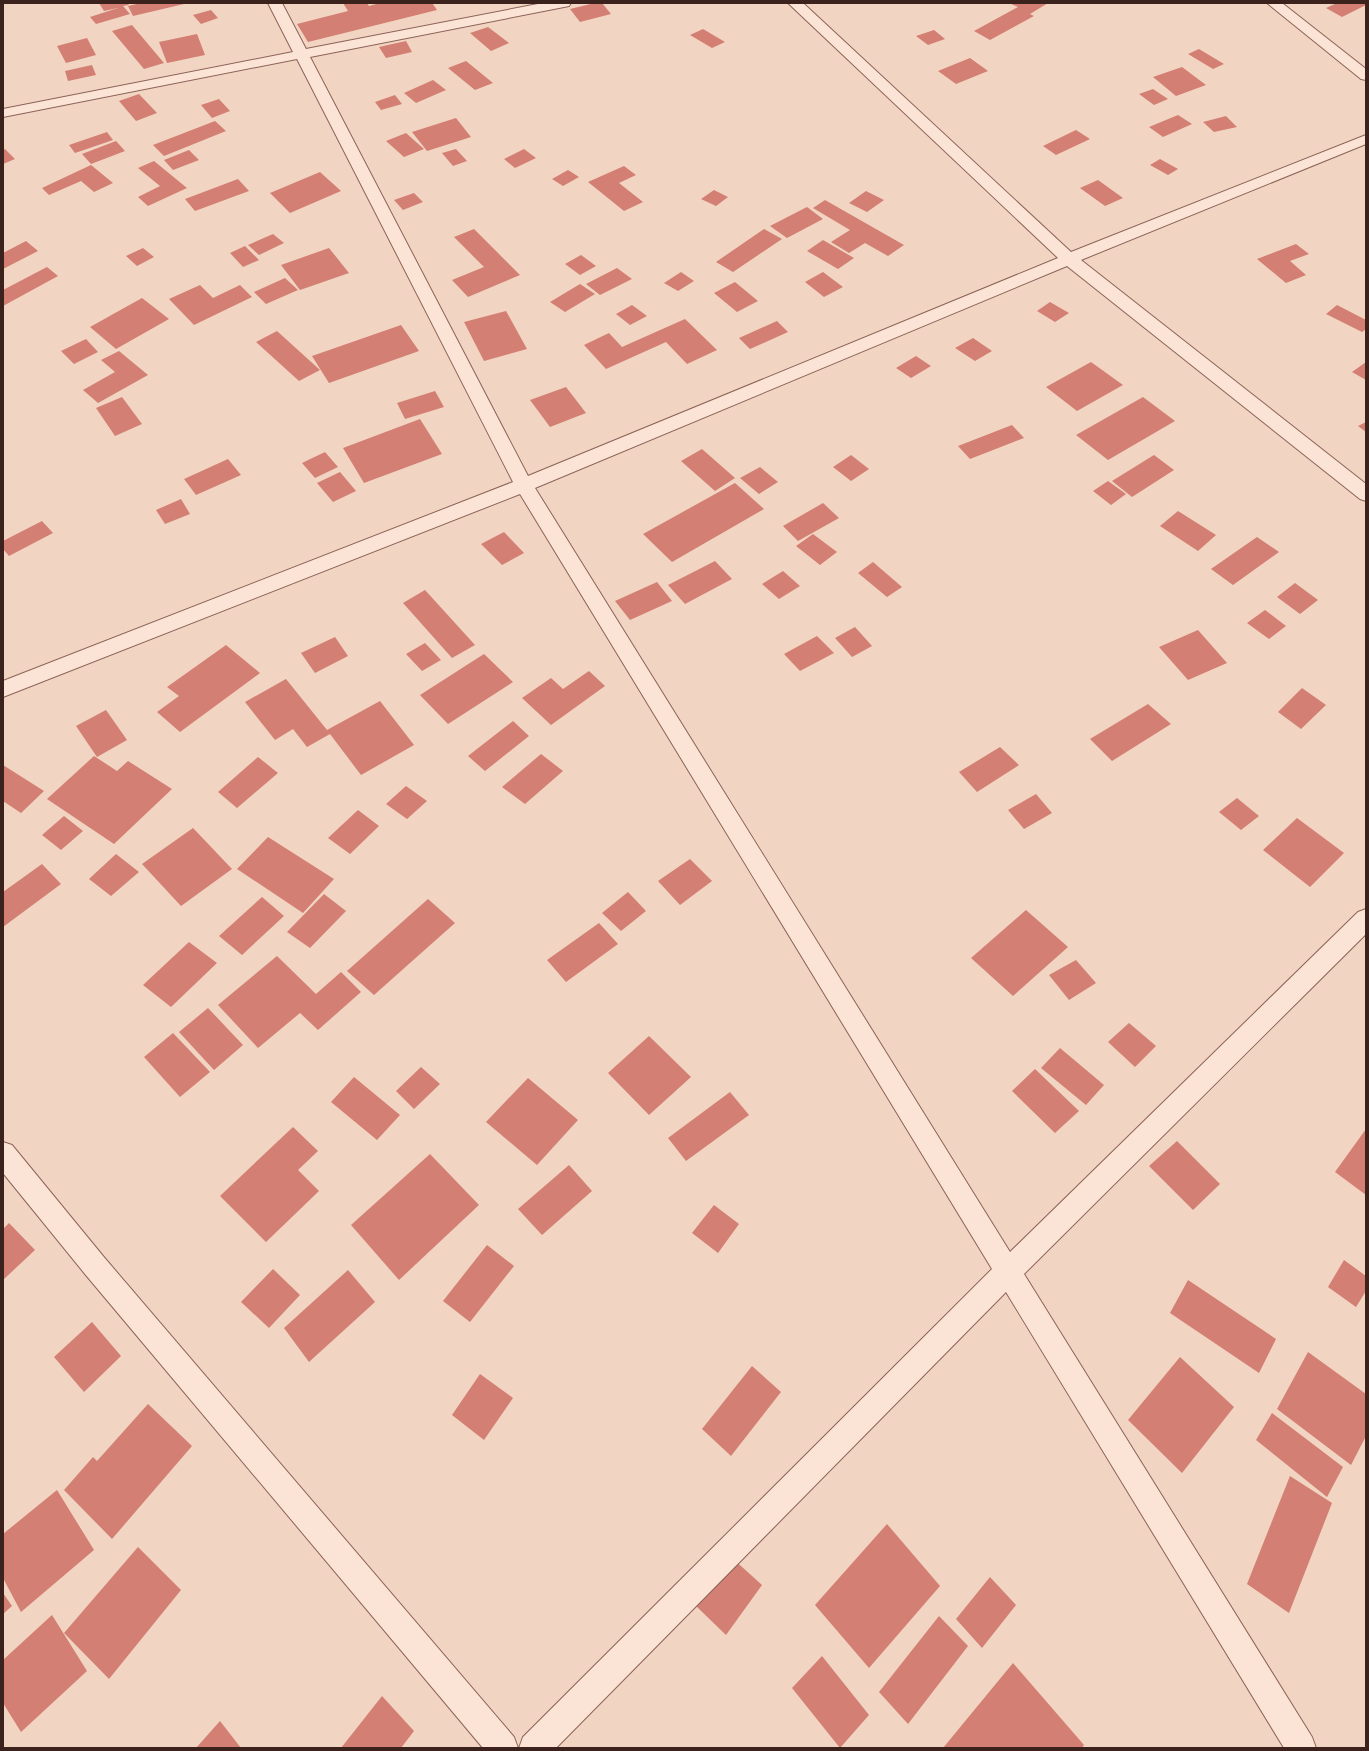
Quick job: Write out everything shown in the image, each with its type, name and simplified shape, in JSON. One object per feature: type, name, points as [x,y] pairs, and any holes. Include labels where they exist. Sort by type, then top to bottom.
[{"type":"street","points":[[275,3],[524,484],[1301,1748]]},
{"type":"street","points":[[3,113],[564,3]]},
{"type":"street","points":[[795,3],[1069,259],[1366,494]]},
{"type":"street","points":[[1274,3],[1366,76]]},
{"type":"street","points":[[3,689],[524,484],[1069,259],[1366,139]]},
{"type":"street","points":[[534,1748],[1009,1271],[1366,919]]},
{"type":"street","points":[[3,1154],[94,1266],[503,1748]]},
{"type":"building","points":[[99,3],[127,3],[129,5],[123,6],[130,14],[96,24],[90,17],[118,8],[104,11]]},
{"type":"building","points":[[141,3],[184,4],[133,16],[128,6]]},
{"type":"building","points":[[343,3],[367,3],[369,6],[380,3],[432,3],[437,10],[308,42],[297,24],[348,11]]},
{"type":"building","points":[[595,3],[602,3],[611,14],[580,22],[570,9]]},
{"type":"building","points":[[1009,3],[1048,3],[1030,14],[1034,16],[990,40],[974,31],[1018,7]]},
{"type":"building","points":[[1337,3],[1366,3],[1366,5],[1342,17],[1326,8]]},
{"type":"building","points":[[211,10],[218,18],[201,24],[193,15]]},
{"type":"building","points":[[132,25],[164,63],[144,69],[112,31]]},
{"type":"building","points":[[488,27],[509,43],[491,51],[470,33]]},
{"type":"building","points":[[703,29],[725,42],[712,48],[690,35]]},
{"type":"building","points":[[934,30],[945,39],[928,45],[916,36]]},
{"type":"building","points":[[197,34],[205,55],[167,63],[159,42]]},
{"type":"building","points":[[87,38],[96,55],[66,63],[57,46]]},
{"type":"building","points":[[406,41],[412,52],[386,58],[379,47]]},
{"type":"building","points":[[1199,49],[1224,64],[1213,69],[1188,54]]},
{"type":"building","points":[[970,58],[988,71],[956,84],[938,71]]},
{"type":"building","points":[[466,61],[493,83],[475,90],[448,68]]},
{"type":"building","points":[[92,65],[96,75],[68,81],[65,71]]},
{"type":"building","points":[[1182,67],[1206,85],[1176,96],[1153,77]]},
{"type":"building","points":[[433,80],[446,90],[416,103],[404,93]]},
{"type":"building","points":[[1153,89],[1168,99],[1154,105],[1139,94]]},
{"type":"building","points":[[139,94],[157,113],[136,121],[119,101]]},
{"type":"building","points":[[395,95],[402,104],[381,110],[375,102]]},
{"type":"building","points":[[219,99],[230,111],[212,118],[201,105]]},
{"type":"building","points":[[1178,115],[1192,124],[1163,137],[1149,127]]},
{"type":"building","points":[[1226,116],[1237,127],[1214,132],[1203,122]]},
{"type":"building","points":[[456,118],[471,137],[427,151],[412,132]]},
{"type":"building","points":[[215,121],[226,131],[164,156],[153,145]]},
{"type":"building","points":[[1076,130],[1090,139],[1056,155],[1043,146]]},
{"type":"building","points":[[107,132],[113,140],[75,153],[69,145]]},
{"type":"building","points":[[406,133],[424,149],[404,157],[386,141]]},
{"type":"building","points":[[116,141],[125,151],[91,164],[82,154]]},
{"type":"building","points":[[5,149],[15,159],[3,164],[3,150]]},
{"type":"building","points":[[456,149],[467,161],[453,166],[442,153]]},
{"type":"building","points":[[524,149],[536,158],[515,168],[504,159]]},
{"type":"building","points":[[189,150],[199,160],[173,170],[164,160]]},
{"type":"building","points":[[1160,159],[1178,169],[1168,175],[1150,165]]},
{"type":"building","points":[[154,161],[187,188],[148,206],[138,197],[160,186],[138,168]]},
{"type":"building","points":[[91,165],[113,183],[94,192],[81,181],[49,195],[42,188]]},
{"type":"building","points":[[624,166],[636,175],[619,183],[643,202],[624,211],[588,182]]},
{"type":"building","points":[[568,170],[579,177],[563,186],[552,179]]},
{"type":"building","points":[[320,172],[341,191],[290,213],[270,193]]},
{"type":"building","points":[[238,179],[249,191],[195,211],[185,199]]},
{"type":"building","points":[[1098,180],[1123,198],[1105,206],[1080,188]]},
{"type":"building","points":[[714,190],[728,197],[716,206],[701,199]]},
{"type":"building","points":[[866,191],[884,200],[867,212],[849,203]]},
{"type":"building","points":[[414,193],[423,202],[403,210],[394,200]]},
{"type":"building","points":[[825,200],[904,245],[888,256],[865,243],[849,253],[831,242],[850,230],[813,208]]},
{"type":"building","points":[[807,207],[823,219],[787,238],[770,226]]},
{"type":"building","points":[[474,229],[520,275],[468,297],[452,280],[484,267],[454,237]]},
{"type":"building","points":[[764,229],[782,239],[733,272],[716,262]]},
{"type":"building","points":[[273,234],[284,243],[259,255],[248,245]]},
{"type":"building","points":[[823,240],[854,258],[838,269],[807,251]]},
{"type":"building","points":[[26,241],[38,251],[3,269],[3,253]]},
{"type":"building","points":[[1296,244],[1309,254],[1290,261],[1306,275],[1286,283],[1257,259]]},
{"type":"building","points":[[245,246],[259,260],[243,267],[230,253]]},
{"type":"building","points":[[143,248],[154,257],[137,266],[126,256]]},
{"type":"building","points":[[329,248],[349,273],[300,290],[281,265]]},
{"type":"building","points":[[581,255],[596,266],[580,275],[565,264]]},
{"type":"building","points":[[47,267],[58,276],[3,306],[3,290]]},
{"type":"building","points":[[617,268],[632,279],[600,295],[586,284]]},
{"type":"building","points":[[681,272],[694,281],[678,291],[664,283]]},
{"type":"building","points":[[823,272],[843,287],[824,297],[805,282]]},
{"type":"building","points":[[285,278],[298,290],[266,304],[254,292]]},
{"type":"building","points":[[735,282],[758,301],[737,312],[714,293]]},
{"type":"building","points":[[580,284],[595,294],[565,312],[550,302]]},
{"type":"building","points":[[200,285],[213,298],[240,285],[252,297],[194,325],[169,299]]},
{"type":"building","points":[[142,298],[169,319],[116,349],[90,327]]},
{"type":"building","points":[[1050,302],[1069,313],[1055,322],[1037,311]]},
{"type":"building","points":[[632,305],[647,316],[630,325],[616,314]]},
{"type":"building","points":[[1337,305],[1366,320],[1366,329],[1362,332],[1326,314]]},
{"type":"building","points":[[506,311],[527,349],[484,361],[464,322]]},
{"type":"building","points":[[685,319],[717,350],[687,364],[666,342],[606,369],[584,345],[609,333],[622,347]]},
{"type":"building","points":[[777,321],[788,332],[750,349],[739,338]]},
{"type":"building","points":[[401,325],[419,351],[329,383],[312,356]]},
{"type":"building","points":[[277,331],[320,370],[299,381],[256,342]]},
{"type":"building","points":[[973,338],[992,351],[975,361],[955,348]]},
{"type":"building","points":[[86,339],[98,352],[74,364],[61,351]]},
{"type":"building","points":[[119,351],[148,375],[98,403],[83,390],[115,372],[101,360]]},
{"type":"building","points":[[916,356],[931,366],[911,378],[896,368]]},
{"type":"building","points":[[1091,362],[1123,385],[1077,411],[1046,387]]},
{"type":"building","points":[[1366,362],[1366,380],[1352,372]]},
{"type":"building","points":[[566,387],[586,413],[550,427],[530,400]]},
{"type":"building","points":[[435,391],[444,407],[405,419],[397,403]]},
{"type":"building","points":[[122,397],[142,424],[115,436],[96,408]]},
{"type":"building","points":[[1143,397],[1175,421],[1108,460],[1076,435]]},
{"type":"building","points":[[420,419],[442,454],[364,483],[343,448]]},
{"type":"building","points":[[1366,422],[1366,432],[1358,426]]},
{"type":"building","points":[[1012,425],[1024,438],[970,459],[958,446]]},
{"type":"building","points":[[702,449],[735,478],[715,491],[681,461]]},
{"type":"building","points":[[325,452],[338,467],[315,478],[302,463]]},
{"type":"building","points":[[851,455],[869,469],[851,481],[833,467]]},
{"type":"building","points":[[1154,455],[1174,470],[1132,497],[1112,481]]},
{"type":"building","points":[[228,459],[241,475],[196,495],[184,479]]},
{"type":"building","points":[[760,467],[778,482],[759,494],[740,478]]},
{"type":"building","points":[[340,472],[356,491],[333,502],[317,483]]},
{"type":"building","points":[[1108,481],[1126,494],[1111,505],[1093,491]]},
{"type":"building","points":[[735,483],[764,509],[672,562],[643,534]]},
{"type":"building","points":[[181,499],[190,514],[165,524],[156,510]]},
{"type":"building","points":[[823,503],[839,518],[798,541],[783,526]]},
{"type":"building","points":[[1178,511],[1216,535],[1198,551],[1160,526]]},
{"type":"building","points":[[42,521],[53,533],[9,556],[3,549],[3,541]]},
{"type":"building","points":[[504,532],[524,553],[502,565],[481,544]]},
{"type":"building","points":[[813,534],[837,552],[820,565],[796,546]]},
{"type":"building","points":[[1257,537],[1279,552],[1233,585],[1211,569]]},
{"type":"building","points":[[715,561],[732,579],[685,604],[668,585]]},
{"type":"building","points":[[873,562],[902,587],[887,597],[858,573]]},
{"type":"building","points":[[783,571],[800,586],[779,599],[762,584]]},
{"type":"building","points":[[657,582],[672,601],[630,620],[615,601]]},
{"type":"building","points":[[1295,583],[1318,600],[1300,614],[1277,597]]},
{"type":"building","points":[[425,590],[475,645],[452,658],[403,603]]},
{"type":"building","points":[[1265,610],[1286,626],[1269,639],[1247,623]]},
{"type":"building","points":[[855,627],[872,646],[852,657],[835,638]]},
{"type":"building","points":[[1198,630],[1227,663],[1188,680],[1159,647]]},
{"type":"building","points":[[817,636],[834,653],[800,671],[784,654]]},
{"type":"building","points":[[335,637],[348,656],[315,673],[301,653]]},
{"type":"building","points":[[425,643],[441,660],[422,671],[406,654]]},
{"type":"building","points":[[226,645],[260,673],[180,732],[157,712],[179,696],[167,687]]},
{"type":"building","points":[[484,654],[513,682],[448,724],[420,695]]},
{"type":"building","points":[[589,671],[605,686],[551,725],[522,698],[551,678],[563,689]]},
{"type":"building","points":[[286,679],[327,730],[380,701],[414,745],[361,775],[330,734],[307,747],[293,729],[275,740],[245,702]]},
{"type":"building","points":[[1302,688],[1326,705],[1301,729],[1278,712]]},
{"type":"building","points":[[1148,704],[1171,724],[1112,761],[1090,739]]},
{"type":"building","points":[[106,710],[127,740],[97,757],[76,726]]},
{"type":"building","points":[[513,721],[529,736],[485,771],[468,756]]},
{"type":"building","points":[[1000,747],[1019,765],[977,792],[959,772]]},
{"type":"building","points":[[541,754],[563,771],[525,804],[502,787]]},
{"type":"building","points":[[94,756],[117,771],[128,761],[172,789],[114,844],[47,799]]},
{"type":"building","points":[[258,757],[278,773],[237,808],[218,792]]},
{"type":"building","points":[[3,765],[44,791],[21,813],[3,801]]},
{"type":"building","points":[[406,786],[427,801],[407,819],[386,804]]},
{"type":"building","points":[[1036,794],[1052,813],[1024,829],[1008,810]]},
{"type":"building","points":[[1237,798],[1259,816],[1241,830],[1219,812]]},
{"type":"building","points":[[358,810],[379,826],[350,854],[328,838]]},
{"type":"building","points":[[64,816],[83,831],[61,850],[42,835]]},
{"type":"building","points":[[1297,818],[1344,853],[1310,887],[1263,850]]},
{"type":"building","points":[[193,828],[232,869],[181,906],[142,864]]},
{"type":"building","points":[[268,837],[334,879],[303,913],[237,869]]},
{"type":"building","points":[[116,854],[139,872],[111,896],[89,879]]},
{"type":"building","points":[[690,859],[712,881],[680,905],[658,881]]},
{"type":"building","points":[[42,864],[61,884],[3,927],[3,892]]},
{"type":"building","points":[[628,892],[646,911],[621,931],[602,913]]},
{"type":"building","points":[[324,894],[346,911],[310,948],[287,932]]},
{"type":"building","points":[[262,897],[284,916],[242,955],[219,936]]},
{"type":"building","points":[[428,899],[455,923],[374,995],[347,971]]},
{"type":"building","points":[[1026,910],[1068,947],[1013,996],[971,958]]},
{"type":"building","points":[[599,923],[618,944],[566,982],[547,960]]},
{"type":"building","points":[[189,942],[217,963],[171,1007],[143,985]]},
{"type":"building","points":[[277,956],[316,994],[341,972],[361,992],[318,1030],[300,1013],[258,1048],[218,1005]]},
{"type":"building","points":[[1076,960],[1096,983],[1069,1000],[1049,975]]},
{"type":"building","points":[[208,1008],[243,1045],[214,1070],[179,1032]]},
{"type":"building","points":[[1129,1023],[1156,1046],[1135,1067],[1108,1042]]},
{"type":"building","points":[[173,1033],[210,1072],[180,1097],[144,1057]]},
{"type":"building","points":[[649,1036],[691,1077],[649,1115],[608,1073]]},
{"type":"building","points":[[1060,1048],[1104,1085],[1086,1105],[1041,1068]]},
{"type":"building","points":[[421,1067],[440,1084],[414,1109],[396,1091]]},
{"type":"building","points":[[1035,1069],[1079,1111],[1055,1133],[1012,1091]]},
{"type":"building","points":[[354,1077],[400,1115],[377,1140],[331,1102]]},
{"type":"building","points":[[528,1078],[578,1120],[537,1165],[486,1122]]},
{"type":"building","points":[[730,1092],[749,1115],[686,1161],[668,1138]]},
{"type":"building","points":[[293,1127],[318,1151],[298,1170],[319,1191],[266,1242],[220,1196]]},
{"type":"building","points":[[1366,1129],[1366,1195],[1335,1172]]},
{"type":"building","points":[[1177,1141],[1220,1184],[1193,1210],[1149,1166]]},
{"type":"building","points":[[430,1154],[479,1205],[399,1280],[351,1225]]},
{"type":"building","points":[[569,1165],[592,1191],[542,1235],[518,1209]]},
{"type":"building","points":[[714,1205],[739,1224],[718,1253],[692,1233]]},
{"type":"building","points":[[9,1223],[35,1250],[3,1280],[3,1229]]},
{"type":"building","points":[[487,1245],[514,1266],[470,1322],[443,1301]]},
{"type":"building","points":[[1344,1260],[1366,1276],[1366,1291],[1356,1307],[1328,1287]]},
{"type":"building","points":[[273,1269],[300,1295],[269,1328],[241,1302]]},
{"type":"building","points":[[348,1270],[375,1302],[309,1362],[284,1328]]},
{"type":"building","points":[[1188,1280],[1276,1339],[1259,1373],[1170,1313]]},
{"type":"building","points":[[92,1322],[121,1356],[84,1392],[54,1357]]},
{"type":"building","points":[[1308,1352],[1366,1394],[1366,1436],[1351,1465],[1277,1409]]},
{"type":"building","points":[[1180,1357],[1234,1407],[1182,1473],[1128,1420]]},
{"type":"building","points":[[752,1366],[781,1392],[731,1456],[702,1429]]},
{"type":"building","points":[[480,1374],[513,1398],[484,1440],[452,1415]]},
{"type":"building","points":[[148,1404],[192,1446],[112,1539],[64,1490],[93,1457],[97,1461]]},
{"type":"building","points":[[1272,1413],[1343,1467],[1327,1497],[1256,1440]]},
{"type":"building","points":[[1290,1476],[1332,1503],[1289,1613],[1247,1584]]},
{"type":"building","points":[[57,1490],[94,1550],[21,1612],[3,1578],[3,1534]]},
{"type":"building","points":[[887,1524],[940,1586],[869,1668],[815,1605]]},
{"type":"building","points":[[138,1547],[181,1590],[109,1679],[64,1633]]},
{"type":"building","points":[[731,1557],[762,1585],[726,1635],[696,1606]]},
{"type":"building","points":[[990,1577],[1016,1605],[982,1648],[956,1619]]},
{"type":"building","points":[[3,1593],[12,1606],[3,1614]]},
{"type":"building","points":[[52,1615],[87,1671],[21,1732],[3,1703],[3,1660]]},
{"type":"building","points":[[939,1616],[968,1646],[908,1724],[879,1692]]},
{"type":"building","points":[[822,1656],[869,1715],[840,1748],[792,1688]]},
{"type":"building","points":[[1013,1663],[1084,1745],[1082,1748],[943,1748]]},
{"type":"building","points":[[382,1696],[414,1731],[401,1748],[341,1748]]},
{"type":"building","points":[[220,1721],[241,1748],[196,1748]]}]
